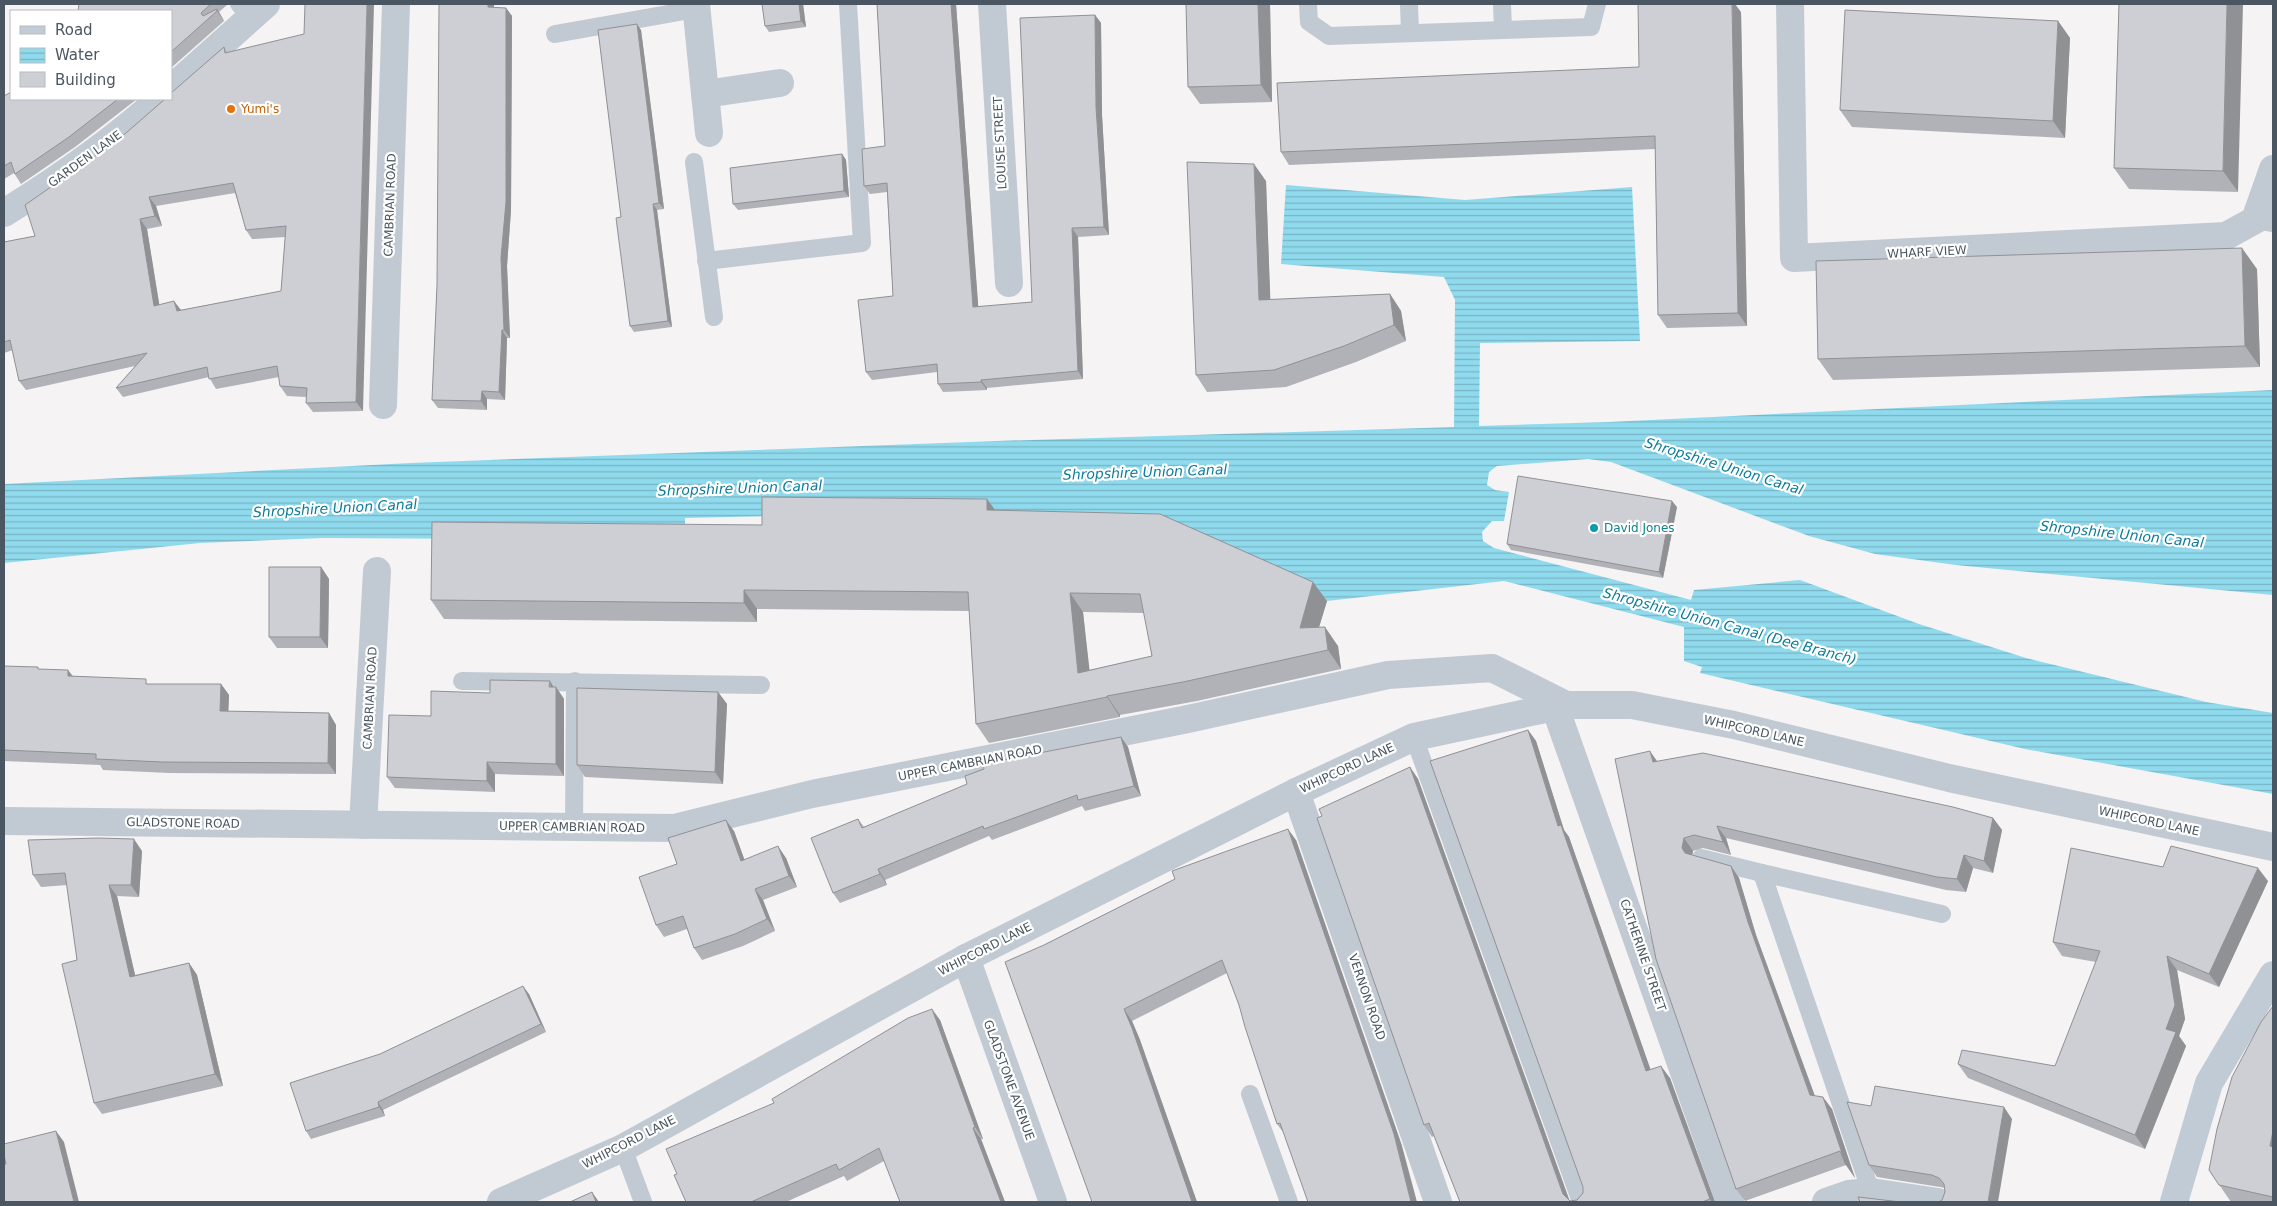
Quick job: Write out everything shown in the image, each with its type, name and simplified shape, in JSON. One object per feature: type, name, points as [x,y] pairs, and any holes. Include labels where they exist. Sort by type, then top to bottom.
[{"type":"street","name":"CAMBRIAN ROAD","points":[[384,405],[396,4]]},
{"type":"street","name":"LOUISE STREET","points":[[992,4],[1009,282]]},
{"type":"street","name":"WHARF VIEW","points":[[1790,4],[1794,258],[2226,236],[2264,221],[2273,169]]},
{"type":"street","points":[[696,6],[709,133]]},
{"type":"street","points":[[172,88],[252,8]]},
{"type":"street","points":[[706,94],[780,83]]},
{"type":"street","name":"GARDEN LANE","points":[[4,213],[43,189],[122,133],[159,100]]},
{"type":"street","name":"CAMBRIAN ROAD","points":[[363,825],[377,571]]},
{"type":"street","name":"UPPER CAMBRIAN ROAD","points":[[363,825],[674,828],[812,794],[1188,719],[1388,675],[1492,668],[1561,706]]},
{"type":"street","name":"WHIPCORD LANE","points":[[501,1202],[624,1148],[966,958],[1296,792],[1414,737],[1561,706],[1632,706],[1734,725],[1949,778],[2273,847]]},
{"type":"street","name":"CATHERINE STREET","points":[[1561,706],[1730,1202]]},
{"type":"street","name":"VERNON ROAD","points":[[1296,792],[1438,1202]]},
{"type":"street","name":"GLADSTONE ROAD","points":[[4,820],[363,825]]},
{"type":"street","name":"GLADSTONE AVENUE","points":[[966,958],[1053,1202]]},
{"type":"street","points":[[2174,1202],[2209,1084],[2273,975]]},
{"type":"street","points":[[1850,1198],[1938,1202]]},
{"type":"lane","points":[[706,261],[862,243],[848,4]]},
{"type":"lane","points":[[1308,4],[1308,22],[1329,36],[1591,27],[1597,4]]},
{"type":"lane","points":[[1409,4],[1410,33]]},
{"type":"lane","points":[[1502,4],[1503,30]]},
{"type":"lane","points":[[555,34],[696,6]]},
{"type":"lane","points":[[694,162],[714,317]]},
{"type":"lane","points":[[462,681],[575,681],[761,685]]},
{"type":"lane","points":[[574,828],[575,681]]},
{"type":"lane","points":[[1414,737],[1581,1202]]},
{"type":"lane","points":[[1701,858],[1942,914]]},
{"type":"lane","points":[[1762,873],[1850,1198]]},
{"type":"lane","points":[[1250,1094],[1289,1202]]},
{"type":"lane","points":[[624,1148],[643,1202]]},
{"type":"water","points":[[1286,185],[1465,200],[1632,187],[1640,341],[1480,343],[1479,426],[1609,422],[2273,390],[2273,595],[1956,565],[1875,554],[1809,536],[1611,462],[1588,459],[1497,466],[1489,472],[1487,485],[1495,490],[1509,492],[1504,521],[1492,521],[1482,532],[1483,541],[1494,548],[1691,600],[1694,590],[1800,580],[1919,624],[2026,658],[2206,702],[2273,713],[2273,794],[2025,749],[1700,673],[1702,667],[1684,661],[1684,627],[1504,581],[1327,601],[1173,533],[776,516],[685,518],[685,540],[323,538],[200,543],[4,563],[4,484],[411,463],[997,441],[1454,427],[1455,300],[1444,277],[1281,264]]},
{"type":"building","points":[[79,4],[211,4],[201,13],[203,16],[217,9],[217,11],[172,51],[172,10],[78,10]]},
{"type":"building","points":[[305,4],[367,4],[356,402],[306,403],[307,388],[280,386],[277,366],[209,379],[207,367],[116,388],[147,353],[19,381],[10,340],[4,342],[4,242],[35,236],[25,205],[126,133],[164,100],[172,100],[172,92],[224,47],[225,53],[304,34]],"holes":[[[233,183],[246,230],[286,226],[281,291],[177,311],[174,301],[154,306],[140,219],[155,216],[149,197]]]},
{"type":"building","points":[[439,4],[488,4],[488,7],[506,8],[506,202],[501,258],[504,330],[502,330],[499,392],[482,391],[481,401],[432,400],[437,285]]},
{"type":"building","points":[[762,4],[799,4],[801,21],[765,26]]},
{"type":"building","points":[[877,4],[951,4],[973,307],[1032,302],[1020,18],[1095,15],[1096,107],[1104,227],[1072,228],[1078,371],[981,380],[981,382],[938,384],[937,364],[866,372],[858,300],[893,296],[887,183],[864,186],[862,149],[885,146]]},
{"type":"building","points":[[1186,4],[1258,4],[1261,85],[1188,87]]},
{"type":"building","points":[[1638,4],[1732,4],[1738,313],[1658,315],[1655,136],[1281,152],[1277,83],[1639,67]]},
{"type":"building","points":[[2119,4],[2227,4],[2223,171],[2114,168]]},
{"type":"building","points":[[1845,10],[2058,21],[2053,121],[1840,110]]},
{"type":"building","points":[[637,24],[659,203],[653,204],[668,321],[630,326],[616,218],[621,217],[598,30]]},
{"type":"building","points":[[10,93],[10,100],[117,100],[69,137],[15,174],[11,162],[4,166],[4,96]]},
{"type":"building","points":[[842,154],[844,191],[733,204],[730,168]]},
{"type":"building","points":[[1187,162],[1254,164],[1259,300],[1390,294],[1394,325],[1344,346],[1274,370],[1196,375]]},
{"type":"building","points":[[2242,248],[2245,346],[1818,359],[1816,261]]},
{"type":"building","name":"David Jones","points":[[1518,476],[1672,501],[1659,572],[1507,544]]},
{"type":"building","points":[[762,497],[987,499],[987,510],[1160,514],[1313,582],[1300,628],[1325,627],[1328,650],[976,724],[968,592],[744,590],[744,603],[431,600],[432,522],[762,525]],"holes":[[[1070,593],[1140,594],[1152,656],[1078,673]]]},
{"type":"building","points":[[269,567],[321,567],[320,637],[269,637]]},
{"type":"building","points":[[4,666],[68,670],[68,676],[146,679],[146,684],[221,684],[220,711],[329,713],[328,763],[162,762],[96,759],[96,754],[4,750]]},
{"type":"building","points":[[490,680],[550,681],[549,687],[556,687],[556,764],[487,762],[487,781],[387,777],[389,715],[431,716],[431,691],[490,693]]},
{"type":"building","points":[[577,688],[718,692],[715,772],[577,765]]},
{"type":"building","points":[[1528,730],[1558,826],[1561,825],[1646,1071],[1661,1066],[1710,1199],[1702,1202],[1460,1202],[1429,1123],[1424,1125],[1317,818],[1322,816],[1319,809],[1410,767],[1563,1194],[1570,1201],[1577,1200],[1583,1193],[1583,1187],[1430,761]]},
{"type":"building","points":[[1121,737],[1134,786],[1078,800],[1077,795],[984,829],[983,826],[878,869],[880,874],[833,893],[811,838],[858,819],[862,828],[967,784],[965,776],[984,769],[983,764]]},
{"type":"building","points":[[1650,751],[1653,762],[1703,753],[1953,807],[1993,818],[1984,861],[1964,855],[1957,879],[1937,877],[1717,826],[1723,842],[1694,835],[1684,838],[1682,848],[1685,853],[1731,866],[1748,922],[1810,1095],[1823,1097],[1846,1165],[1840,1151],[1736,1189],[1656,959],[1615,759]]},
{"type":"building","points":[[726,820],[741,861],[778,846],[789,876],[755,889],[767,919],[735,934],[694,948],[683,916],[656,925],[639,877],[677,864],[668,838]]},
{"type":"building","points":[[1288,829],[1394,1134],[1411,1202],[1308,1202],[1280,1123],[1277,1124],[1239,1005],[1222,960],[1124,1009],[1192,1202],[1092,1202],[1005,962],[1044,945],[1175,879],[1172,871]]},
{"type":"building","points":[[134,839],[131,885],[109,885],[130,977],[189,963],[215,1074],[94,1103],[62,964],[77,960],[65,873],[33,875],[28,840]]},
{"type":"building","points":[[2171,846],[2258,868],[2209,974],[2167,956],[2175,1005],[2166,1029],[2176,1032],[2135,1135],[1958,1064],[1962,1050],[2055,1066],[2100,951],[2053,942],[2071,848],[2163,867]]},
{"type":"building","points":[[523,986],[541,1024],[378,1102],[379,1107],[306,1131],[290,1083],[380,1054]]},
{"type":"building","points":[[2273,1006],[2273,1131],[2270,1146],[2273,1147],[2273,1197],[2219,1185],[2209,1170],[2217,1129],[2232,1077],[2261,1022]]},
{"type":"building","points":[[932,1009],[1001,1202],[900,1202],[879,1148],[839,1170],[836,1164],[751,1202],[686,1202],[674,1175],[677,1174],[666,1149],[774,1103],[772,1099],[908,1018]]},
{"type":"building","points":[[1875,1086],[2004,1107],[1988,1202],[1939,1202],[1942,1200],[1945,1192],[1944,1184],[1939,1178],[1932,1175],[1869,1165],[1847,1102],[1871,1106]]},
{"type":"building","points":[[56,1131],[74,1202],[4,1202],[4,1164],[6,1164],[4,1144]]},
{"type":"building","points":[[592,1192],[596,1202],[570,1202]]},
{"type":"building","points":[[1858,1197],[1901,1202],[1860,1202]]},
{"type":"place","name":"Yumi's","points":[[231,109]]},
{"type":"place","name":"David Jones","points":[[1594,528]]},
{"type":"water label","name":"Shropshire Union Canal","points":[[1724,466]]},
{"type":"water label","name":"Shropshire Union Canal","points":[[1145,472]]},
{"type":"water label","name":"Shropshire Union Canal","points":[[740,488]]},
{"type":"water label","name":"Shropshire Union Canal","points":[[335,508]]},
{"type":"water label","name":"Shropshire Union Canal","points":[[2122,534]]},
{"type":"water label","name":"Shropshire Union Canal (Dee Branch)","points":[[1730,626]]}]
